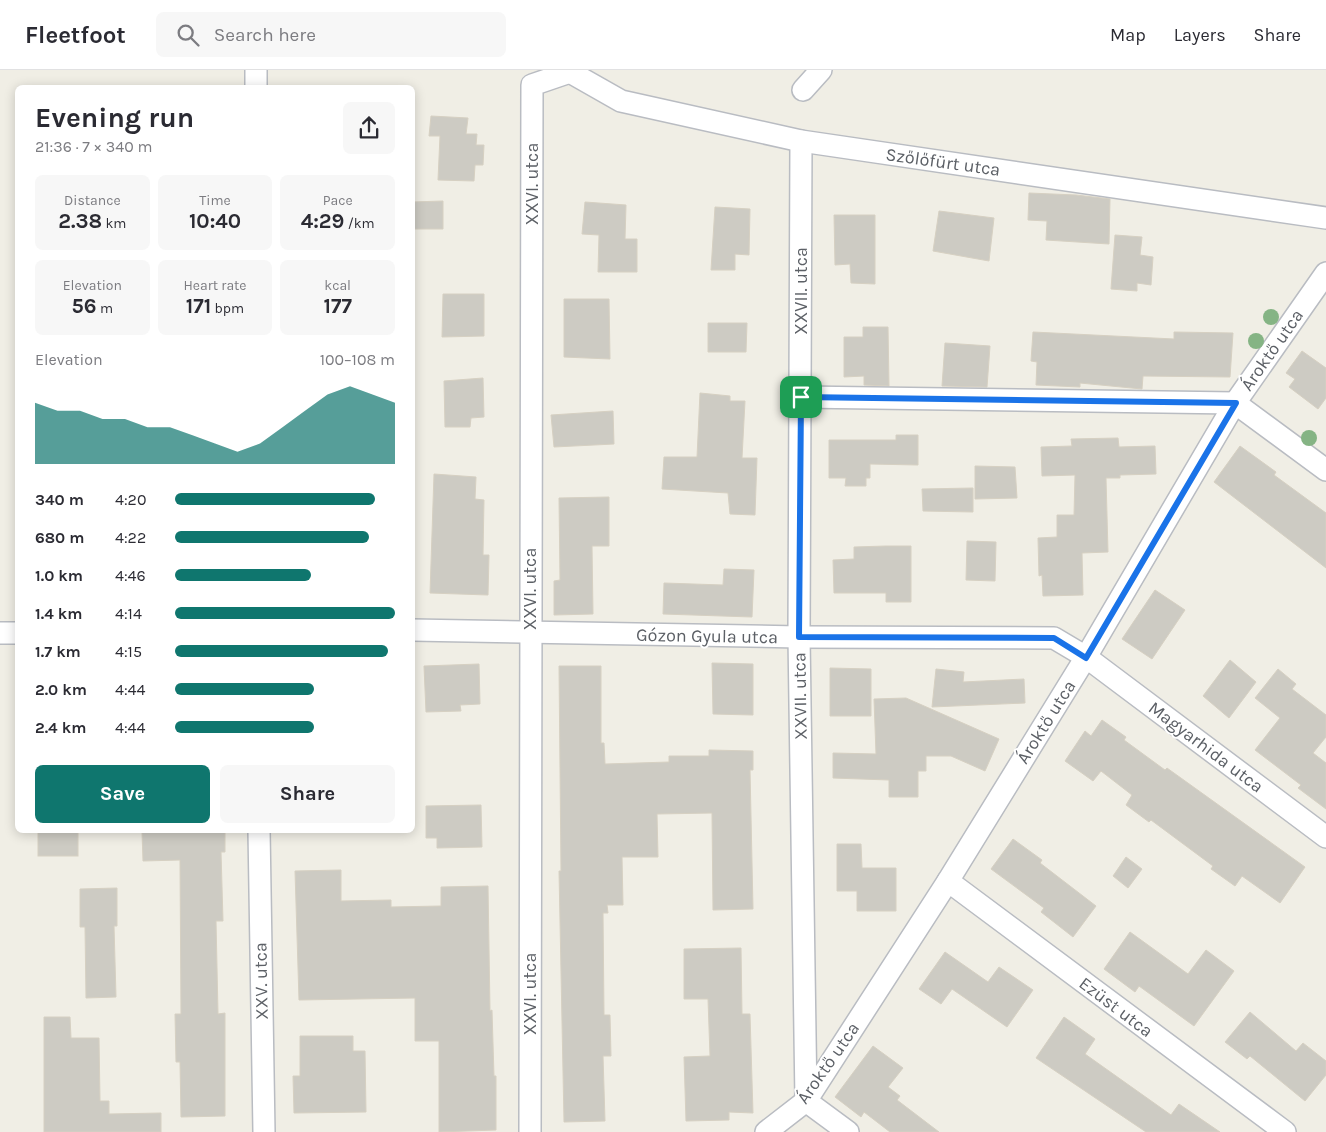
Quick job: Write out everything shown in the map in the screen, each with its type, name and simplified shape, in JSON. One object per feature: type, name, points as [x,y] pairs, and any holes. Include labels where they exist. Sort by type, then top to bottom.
[{"type":"street","points":[[256,70],[256,85]]},
{"type":"street","points":[[803,70],[803,90],[820,70]]},
{"type":"street","name":"Szőlőfürt utca","points":[[570,71],[621,101],[801,141],[1326,218]]},
{"type":"street","name":"XXVI. utca","points":[[530,1132],[532,85],[570,71]]},
{"type":"street","name":"XXVII. utca","points":[[801,141],[799,637],[806,1101]]},
{"type":"street","name":"Ároktő utca","points":[[766,1132],[806,1101],[948,881],[1086,658],[1236,403],[1326,273]]},
{"type":"street","points":[[801,397],[1236,403],[1326,470]]},
{"type":"street","name":"Gózon Gyula utca","points":[[415,630],[799,637],[1054,638],[1086,658]]},
{"type":"street","points":[[0,633],[15,633]]},
{"type":"street","name":"Magyarhida utca","points":[[1086,658],[1326,837]]},
{"type":"street","name":"XXV. utca","points":[[259,833],[264,1132]]},
{"type":"street","name":"Ezüst utca","points":[[948,881],[1285,1132]]},
{"type":"street","points":[[806,1101],[848,1132]]},
{"type":"building","points":[[431,116],[468,118],[466,134],[477,134],[476,145],[484,145],[483,165],[475,165],[474,181],[438,180],[440,136],[429,136]]},
{"type":"building","points":[[1029,193],[1110,199],[1109,244],[1046,240],[1047,221],[1028,220]]},
{"type":"building","points":[[443,201],[443,229],[415,229],[415,202]]},
{"type":"building","points":[[585,202],[626,205],[625,239],[637,239],[637,272],[598,272],[599,235],[582,234]]},
{"type":"building","points":[[715,207],[750,209],[749,255],[735,254],[735,270],[711,270]]},
{"type":"building","points":[[939,211],[994,218],[989,261],[933,251]]},
{"type":"building","points":[[834,215],[875,215],[875,284],[851,283],[850,264],[835,265]]},
{"type":"building","points":[[1115,235],[1142,237],[1140,255],[1153,257],[1151,285],[1137,283],[1137,291],[1111,289]]},
{"type":"building","points":[[443,294],[484,294],[484,336],[442,337]]},
{"type":"building","points":[[564,299],[609,299],[610,359],[564,357]]},
{"type":"building","points":[[708,323],[747,323],[746,352],[708,352]]},
{"type":"building","points":[[863,327],[888,327],[889,386],[864,385],[864,376],[844,377],[844,337],[863,337]]},
{"type":"building","points":[[1033,332],[1174,339],[1174,332],[1233,333],[1230,377],[1143,376],[1142,389],[1080,383],[1080,387],[1036,385],[1037,362],[1031,361]]},
{"type":"building","points":[[945,343],[990,346],[987,387],[942,386]]},
{"type":"building","points":[[1302,351],[1326,368],[1326,398],[1318,409],[1289,387],[1295,379],[1286,373]]},
{"type":"building","points":[[483,378],[484,417],[471,418],[470,427],[445,427],[444,381]]},
{"type":"building","points":[[700,393],[730,396],[730,401],[745,401],[742,458],[757,458],[755,515],[730,514],[728,493],[662,489],[664,457],[697,457]]},
{"type":"building","points":[[613,411],[614,444],[554,447],[551,415]]},
{"type":"building","points":[[896,435],[918,435],[918,465],[870,464],[870,478],[866,478],[866,486],[845,486],[846,478],[829,478],[829,440],[896,440]]},
{"type":"building","points":[[1118,438],[1119,447],[1155,446],[1156,474],[1120,475],[1120,478],[1106,478],[1108,552],[1082,553],[1083,595],[1043,596],[1042,575],[1039,576],[1038,538],[1057,537],[1057,515],[1074,515],[1075,475],[1042,476],[1041,447],[1072,446],[1071,439]]},
{"type":"building","points":[[1240,446],[1276,472],[1274,475],[1326,513],[1326,568],[1214,482]]},
{"type":"building","points":[[975,466],[1015,467],[1017,498],[975,499]]},
{"type":"building","points":[[434,474],[476,477],[475,499],[484,500],[483,555],[489,555],[488,595],[430,593]]},
{"type":"building","points":[[973,488],[973,512],[923,511],[922,489]]},
{"type":"building","points":[[609,497],[609,546],[592,546],[593,614],[554,615],[554,581],[560,580],[559,498]]},
{"type":"building","points":[[967,541],[996,542],[995,581],[966,580]]},
{"type":"building","points":[[911,546],[911,602],[886,602],[886,593],[834,593],[833,560],[854,559],[854,547]]},
{"type":"building","points":[[724,569],[754,570],[752,617],[663,614],[664,583],[723,585]]},
{"type":"building","points":[[1155,590],[1185,610],[1152,659],[1122,639]]},
{"type":"building","points":[[1230,660],[1256,682],[1229,718],[1203,696]]},
{"type":"building","points":[[712,663],[753,664],[753,715],[713,714]]},
{"type":"building","points":[[479,664],[480,704],[460,705],[461,711],[426,712],[424,666]]},
{"type":"building","points":[[559,666],[601,666],[601,743],[604,743],[605,764],[669,762],[669,756],[709,756],[709,750],[753,751],[753,770],[750,770],[753,909],[713,910],[712,813],[657,814],[658,857],[622,857],[623,905],[607,905],[608,913],[603,913],[604,1015],[610,1015],[611,1056],[603,1056],[605,1121],[564,1122],[559,871],[561,871]]},
{"type":"building","points":[[830,668],[871,669],[871,716],[830,716]]},
{"type":"building","points":[[936,669],[964,672],[963,682],[1024,679],[1025,703],[932,707]]},
{"type":"building","points":[[1278,669],[1296,684],[1292,689],[1326,715],[1326,737],[1313,753],[1326,763],[1326,809],[1298,788],[1301,785],[1255,750],[1280,718],[1255,698]]},
{"type":"building","points":[[906,698],[999,739],[985,771],[951,756],[926,756],[926,771],[918,771],[918,797],[889,797],[889,780],[833,778],[833,753],[876,754],[874,699]]},
{"type":"building","points":[[1102,720],[1126,737],[1124,740],[1165,770],[1167,768],[1305,867],[1280,903],[1242,876],[1235,886],[1211,869],[1213,866],[1151,820],[1149,822],[1126,805],[1132,795],[1101,771],[1093,781],[1065,761],[1085,731],[1091,736]]},
{"type":"building","points":[[481,805],[482,847],[437,848],[437,838],[426,838],[426,806]]},
{"type":"building","points":[[38,833],[78,833],[78,856],[38,856]]},
{"type":"building","points":[[142,833],[225,833],[225,852],[221,852],[223,921],[216,921],[218,1014],[225,1013],[225,1116],[181,1117],[180,1062],[176,1062],[175,1014],[181,1014],[180,860],[143,861]]},
{"type":"building","points":[[1013,839],[1042,860],[1040,863],[1096,906],[1073,937],[1041,912],[1044,908],[991,869]]},
{"type":"building","points":[[837,844],[861,844],[862,868],[896,868],[896,911],[857,911],[857,891],[837,891]]},
{"type":"building","points":[[1126,857],[1142,869],[1128,888],[1113,876]]},
{"type":"building","points":[[341,870],[341,901],[391,900],[391,907],[441,906],[441,887],[488,886],[490,1011],[492,1010],[494,1076],[496,1076],[496,1130],[439,1132],[439,1041],[415,1041],[415,998],[299,1000],[295,871]]},
{"type":"building","points":[[117,888],[117,926],[114,926],[116,997],[86,998],[85,927],[80,927],[80,889]]},
{"type":"building","points":[[1130,932],[1188,974],[1206,950],[1234,971],[1194,1026],[1139,986],[1135,992],[1104,969]]},
{"type":"building","points":[[741,948],[742,1014],[750,1014],[753,1113],[729,1112],[729,1120],[686,1121],[684,1057],[710,1056],[708,999],[684,999],[684,949]]},
{"type":"building","points":[[945,952],[988,982],[999,967],[1033,990],[1007,1027],[952,989],[941,1004],[919,989]]},
{"type":"building","points":[[1250,1012],[1296,1051],[1303,1043],[1326,1061],[1326,1075],[1305,1101],[1250,1056],[1247,1059],[1225,1042]]},
{"type":"building","points":[[44,1017],[70,1017],[71,1038],[99,1038],[100,1101],[109,1101],[109,1114],[161,1113],[161,1132],[44,1132]]},
{"type":"building","points":[[1064,1017],[1095,1039],[1085,1054],[1171,1115],[1179,1104],[1220,1132],[1146,1132],[1036,1058]]},
{"type":"building","points":[[300,1036],[353,1036],[353,1051],[365,1051],[366,1112],[294,1113],[293,1076],[300,1076]]},
{"type":"building","points":[[873,1046],[903,1068],[888,1087],[900,1096],[897,1100],[939,1132],[890,1132],[864,1112],[861,1117],[835,1097]]},
{"type":"route","points":[[801,397],[1236,403],[1086,658],[1054,638],[799,637],[801,397]]}]
